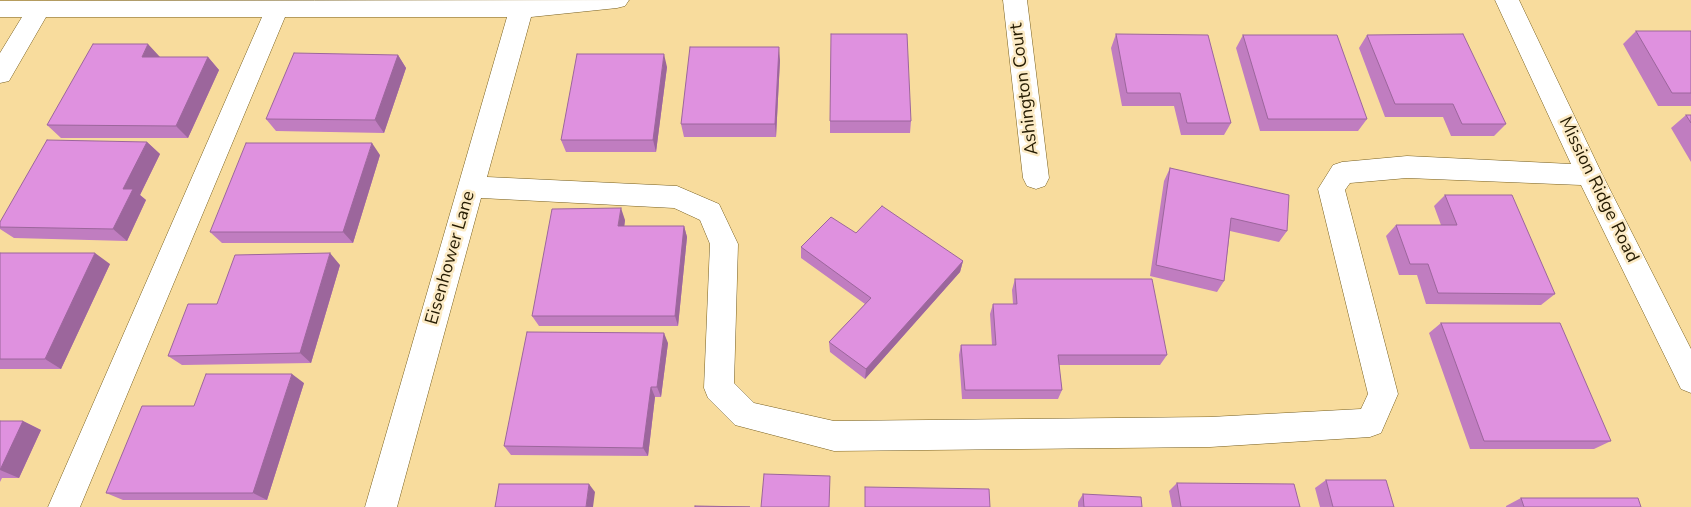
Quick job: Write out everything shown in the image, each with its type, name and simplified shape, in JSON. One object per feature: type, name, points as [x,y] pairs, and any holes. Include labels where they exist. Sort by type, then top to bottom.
[{"type":"street","points":[[0,9],[521,9],[617,0]]},
{"type":"street","name":"Ashington Court","points":[[1015,0],[1036,178]]},
{"type":"street","name":"Mission Ridge Road","points":[[1506,0],[1691,379]]},
{"type":"street","points":[[0,74],[40,9]]},
{"type":"street","points":[[64,507],[277,9]]},
{"type":"street","name":"Eisenhower Lane","points":[[381,507],[521,9]]},
{"type":"street","points":[[471,188],[677,197],[710,212],[724,244],[719,388],[746,415],[834,436],[1210,432],[1370,423],[1383,394],[1331,188],[1342,173],[1407,167],[1590,175]]},
{"type":"building","points":[[1636,31],[1691,31],[1691,93],[1672,93]]},
{"type":"building","points":[[831,34],[907,34],[911,121],[830,121]]},
{"type":"building","points":[[1116,34],[1208,35],[1231,123],[1187,123],[1180,93],[1127,93]]},
{"type":"building","points":[[1463,34],[1506,124],[1462,124],[1453,104],[1395,104],[1367,35]]},
{"type":"building","points":[[1243,35],[1337,35],[1367,119],[1268,119]]},
{"type":"building","points":[[93,44],[148,44],[142,57],[208,57],[176,126],[47,125]]},
{"type":"building","points":[[690,47],[779,47],[775,124],[681,124]]},
{"type":"building","points":[[294,53],[398,55],[375,120],[266,119]]},
{"type":"building","points":[[577,54],[664,54],[653,140],[561,140]]},
{"type":"building","points":[[1686,115],[1691,115],[1691,123]]},
{"type":"building","points":[[47,140],[147,142],[123,189],[133,189],[113,229],[0,227],[0,222]]},
{"type":"building","points":[[246,143],[372,143],[343,232],[210,232]]},
{"type":"building","points":[[1170,168],[1289,195],[1287,231],[1231,218],[1224,281],[1156,265]]},
{"type":"building","points":[[1445,195],[1512,195],[1555,294],[1438,293],[1428,264],[1410,264],[1396,225],[1457,225]]},
{"type":"building","points":[[882,206],[963,261],[866,369],[829,342],[871,298],[801,247],[831,217],[856,233]]},
{"type":"building","points":[[621,208],[618,226],[684,226],[675,316],[532,316],[552,209]]},
{"type":"building","points":[[0,253],[95,253],[45,359],[0,359]]},
{"type":"building","points":[[330,253],[300,353],[168,356],[188,304],[217,304],[235,255]]},
{"type":"building","points":[[1015,279],[1152,279],[1167,355],[1058,355],[1062,390],[965,390],[961,345],[996,345],[993,304],[1017,304]]},
{"type":"building","points":[[1441,323],[1560,323],[1611,441],[1484,441]]},
{"type":"building","points":[[527,332],[664,333],[657,387],[651,387],[643,448],[504,446]]},
{"type":"building","points":[[206,374],[292,374],[253,493],[106,493],[142,406],[194,406]]},
{"type":"building","points":[[0,421],[23,421],[0,470]]},
{"type":"building","points":[[764,474],[830,476],[829,507],[761,507]]},
{"type":"building","points":[[1326,480],[1386,480],[1394,507],[1333,507]]},
{"type":"building","points":[[1177,483],[1294,484],[1300,507],[1181,507]]},
{"type":"building","points":[[499,484],[589,484],[586,507],[495,507]]},
{"type":"building","points":[[865,487],[989,489],[990,507],[865,507]]},
{"type":"building","points":[[1083,494],[1141,497],[1142,507],[1084,507]]},
{"type":"building","points":[[1521,498],[1638,498],[1641,507],[1524,507]]},
{"type":"building","points":[[695,506],[750,507],[695,507]]}]
